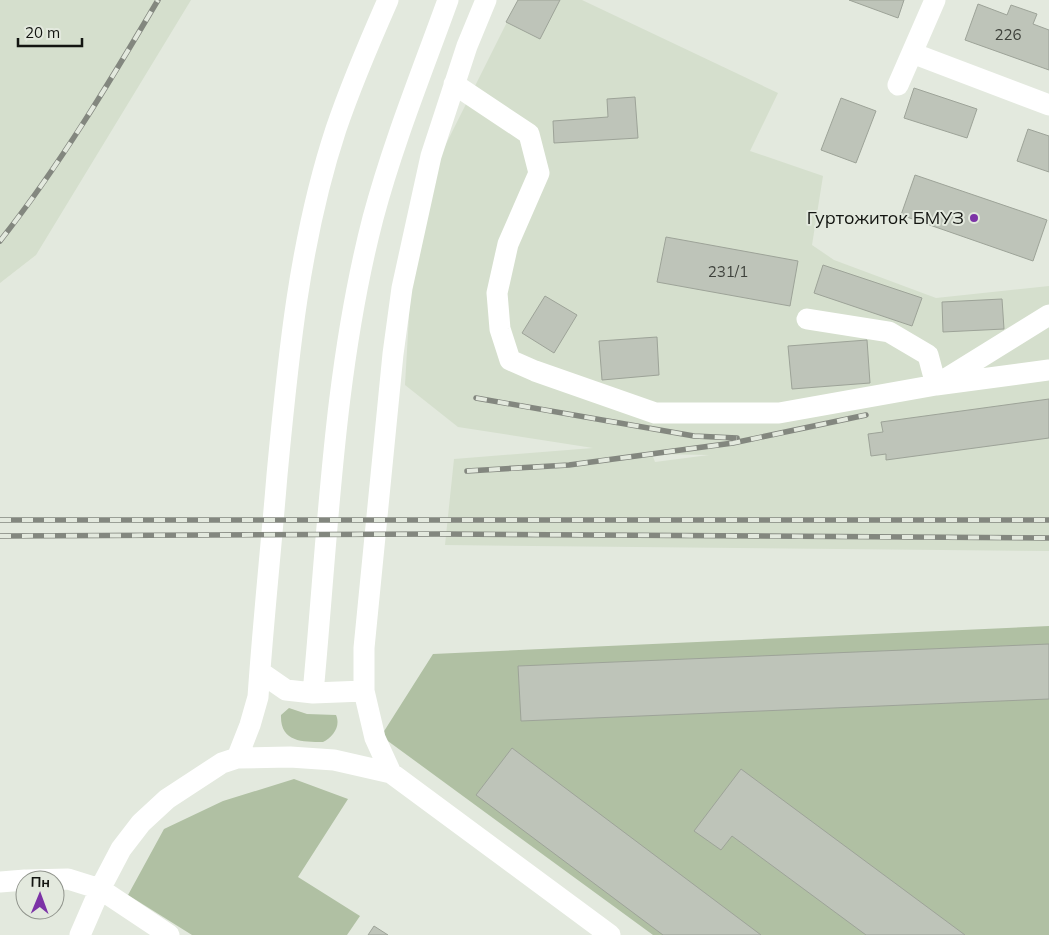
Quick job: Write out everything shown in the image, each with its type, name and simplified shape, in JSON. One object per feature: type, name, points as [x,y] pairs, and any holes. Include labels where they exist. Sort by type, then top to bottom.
[{"type":"street","points":[[237,758],[250,725],[258,697],[284,396],[298,284],[316,203],[336,130],[365,52],[388,0]]},
{"type":"street","points":[[313,693],[341,390],[359,283],[373,218],[397,135],[448,0]]},
{"type":"street","points":[[391,773],[375,738],[364,692],[365,638],[393,354],[402,288],[431,156],[467,46],[486,0]]},
{"type":"street","points":[[898,85],[935,0]]},
{"type":"street","points":[[912,53],[1049,105]]},
{"type":"street","points":[[454,84],[529,134],[539,173],[508,244],[497,293],[500,329],[510,360],[535,371],[655,413],[779,413],[936,385],[1049,370]]},
{"type":"street","points":[[936,385],[1049,315]]},
{"type":"street","points":[[807,319],[889,332],[928,355],[936,385]]},
{"type":"street","points":[[260,672],[286,690],[313,693],[364,692]]},
{"type":"street","points":[[80,935],[120,850],[142,823],[167,799],[222,763],[237,758],[290,757],[334,760],[391,773],[610,935]]},
{"type":"street","points":[[65,879],[100,889],[169,935]]},
{"type":"street","points":[[0,882],[15,881]]},
{"type":"shaded area","points":[[0,0],[191,0],[36,255],[0,283]]},
{"type":"shaded area","points":[[518,0],[582,0],[778,93],[750,151],[823,176],[812,245],[834,260],[936,298],[1049,286],[1049,551],[445,545],[454,459],[593,448],[458,427],[405,385],[411,281],[440,156]],"holes":[[[652,454],[709,455],[655,462]]]},
{"type":"shaded area","points":[[1049,626],[1049,935],[653,935],[381,736],[433,654]]},
{"type":"shaded area","points":[[289,708],[307,714],[336,715],[337,727],[330,737],[323,742],[307,742],[294,739],[284,731],[282,724],[281,715]]},
{"type":"shaded area","points":[[294,779],[348,799],[298,877],[360,916],[347,935],[192,935],[128,895],[164,829],[223,801]]},
{"type":"building","points":[[518,0],[560,0],[540,39],[506,22]]},
{"type":"building","points":[[849,0],[904,0],[898,18]]},
{"type":"building","points":[[978,4],[1007,15],[1011,5],[1037,14],[1033,24],[1049,30],[1049,70],[965,40]]},
{"type":"building","points":[[914,88],[977,109],[967,138],[904,118]]},
{"type":"building","points":[[635,97],[638,138],[554,143],[553,121],[608,117],[607,99]]},
{"type":"building","points":[[841,98],[876,111],[856,163],[821,150]]},
{"type":"building","points":[[1028,129],[1049,136],[1049,172],[1017,161]]},
{"type":"building","name":"Гуртожиток БМУЗ","points":[[915,175],[1047,220],[1033,261],[901,215]]},
{"type":"building","points":[[666,237],[798,261],[790,306],[657,282]]},
{"type":"building","points":[[823,265],[922,298],[912,326],[814,293]]},
{"type":"building","points":[[545,296],[577,315],[554,353],[522,333]]},
{"type":"building","points":[[1002,299],[1004,329],[943,332],[942,302]]},
{"type":"building","points":[[657,337],[659,375],[602,380],[599,341]]},
{"type":"building","points":[[867,340],[870,383],[792,389],[788,346]]},
{"type":"building","points":[[1049,399],[1049,438],[886,460],[886,454],[871,456],[868,434],[883,432],[881,422]]},
{"type":"building","points":[[1049,644],[1049,699],[521,721],[518,666]]},
{"type":"building","points":[[512,748],[761,935],[663,935],[476,795]]},
{"type":"building","points":[[741,769],[965,935],[866,935],[732,836],[721,850],[694,831]]},
{"type":"building","points":[[374,926],[388,935],[368,935]]},
{"type":"railway","points":[[0,241],[63,153],[158,0]]},
{"type":"railway","points":[[476,398],[694,436],[737,438]]},
{"type":"railway","points":[[467,471],[569,465],[733,443],[866,415]]},
{"type":"railway","points":[[0,520],[1049,520]]},
{"type":"railway","points":[[0,536],[443,534],[1049,538]]},
{"type":"place","name":"Гуртожиток БМУЗ","points":[[974,218]]}]
